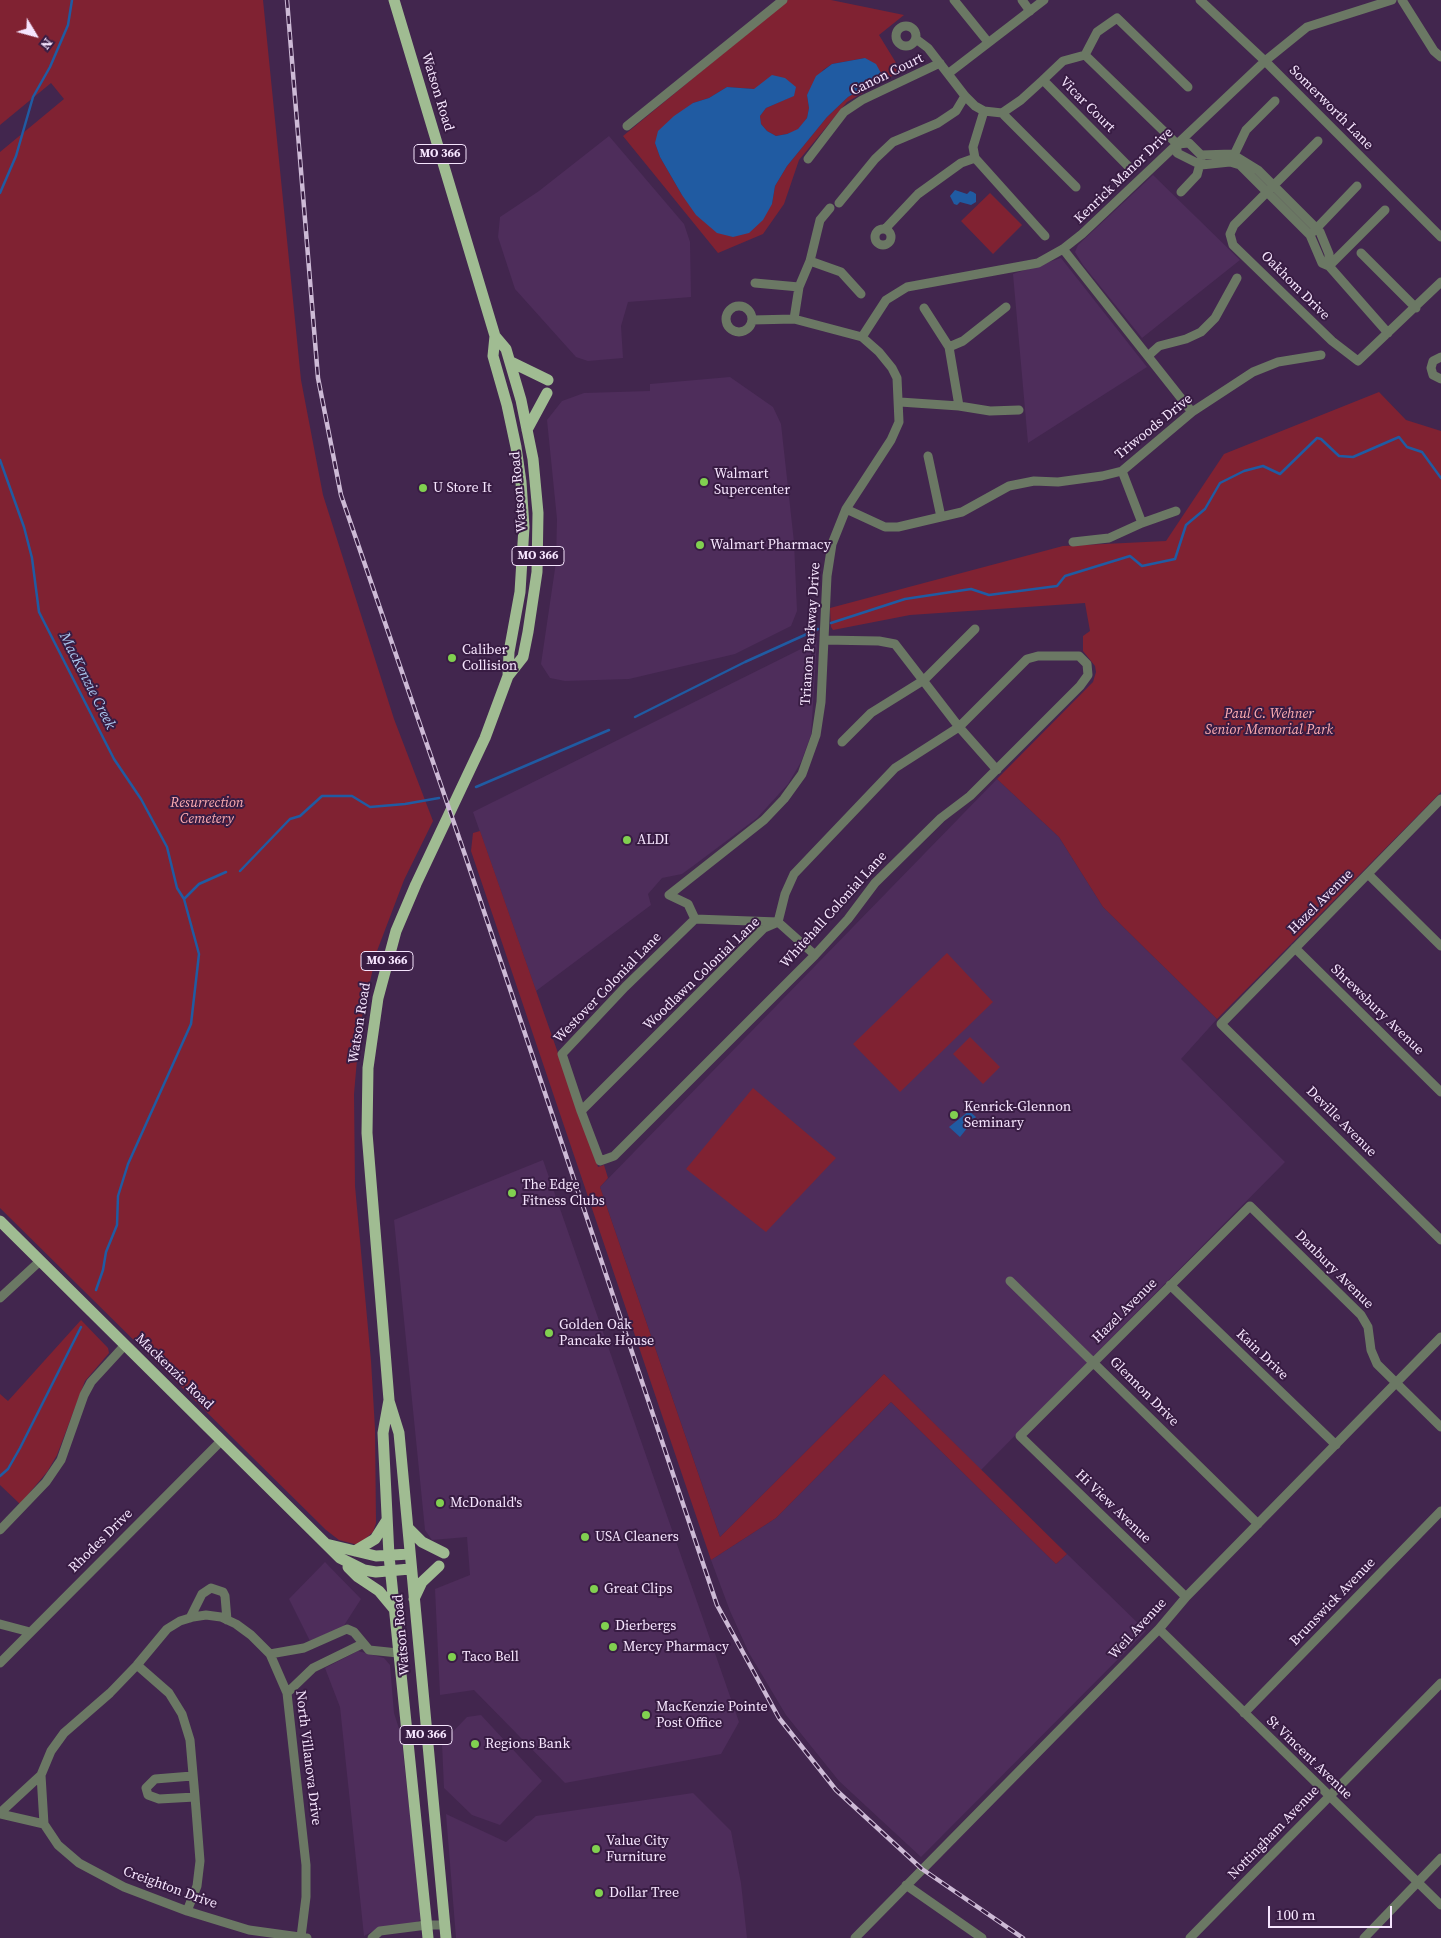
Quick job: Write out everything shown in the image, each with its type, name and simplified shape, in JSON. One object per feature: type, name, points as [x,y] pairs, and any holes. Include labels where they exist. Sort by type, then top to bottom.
[{"type":"main road","name":"Watson Road","points":[[394,0],[495,336],[493,356],[507,405],[516,447],[524,520],[518,610],[508,652],[508,676]]},
{"type":"main road","name":"Watson Road","points":[[445,1925],[410,1569],[399,1433],[389,1400],[367,1133],[368,1068],[374,1022],[386,964],[404,911],[485,738],[508,676],[522,657],[534,602],[537,572],[538,514],[527,430],[506,349],[495,336]]},
{"type":"main road","points":[[510,362],[548,380]]},
{"type":"main road","points":[[527,430],[547,392]]},
{"type":"main road","name":"Mackenzie Road","points":[[0,1221],[340,1558],[364,1570],[391,1571],[410,1569]]},
{"type":"main road","name":"Watson Road","points":[[389,1400],[383,1434],[389,1556],[427,1925]]},
{"type":"main road","points":[[355,1551],[375,1539],[387,1520]]},
{"type":"main road","points":[[408,1528],[422,1542],[444,1553]]},
{"type":"main road","points":[[326,1544],[376,1556],[409,1554]]},
{"type":"main road","points":[[340,1558],[394,1609]]},
{"type":"main road","points":[[413,1600],[422,1582],[439,1566]]},
{"type":"main road","name":"MO 366","points":[[427,1925],[428,1938]]},
{"type":"main road","name":"MO 366","points":[[445,1925],[446,1938]]},
{"type":"street","points":[[627,126],[783,0]]},
{"type":"street","points":[[954,0],[988,42]]},
{"type":"street","points":[[1022,0],[1030,11]]},
{"type":"street","points":[[949,73],[1044,0]]},
{"type":"street","name":"Somerworth Lane","points":[[1200,0],[1265,61],[1441,237]]},
{"type":"street","name":"Kenrick Manor Drive","points":[[862,337],[886,300],[907,287],[1038,263],[1063,249],[1082,234],[1265,61],[1307,27],[1392,0]]},
{"type":"street","points":[[1402,0],[1434,51],[1441,57]]},
{"type":"street","points":[[1043,80],[1063,61],[1085,54],[1096,32],[1117,18],[1188,87]]},
{"type":"street","points":[[916,39],[949,73],[965,96],[975,106],[984,111],[1002,113],[1076,187]]},
{"type":"street","points":[[1085,54],[1177,144],[1177,153],[1201,165],[1236,159]]},
{"type":"street","name":"Canon Court","points":[[808,159],[844,112],[862,100],[940,63]]},
{"type":"street","name":"Vicar Court","points":[[1002,113],[1021,100],[1043,80],[1128,166]]},
{"type":"street","points":[[794,319],[799,287],[810,261],[820,220],[875,159],[893,142],[938,123],[956,110],[965,96]]},
{"type":"street","points":[[1236,159],[1246,130],[1275,101]]},
{"type":"street","points":[[984,111],[973,147],[975,158],[1045,236]]},
{"type":"street","name":"Oakhom Drive","points":[[1318,141],[1234,225],[1230,234],[1233,245],[1332,341],[1358,361],[1416,308],[1441,282]]},
{"type":"street","points":[[1177,144],[1188,143],[1202,155],[1236,159],[1258,170],[1317,228],[1329,254],[1329,266]]},
{"type":"street","points":[[1181,192],[1197,175],[1202,155]]},
{"type":"street","points":[[885,229],[918,194],[961,164],[975,158]]},
{"type":"street","points":[[1236,159],[1266,193],[1310,235],[1322,263],[1329,266],[1388,333]]},
{"type":"street","points":[[1310,235],[1356,186]]},
{"type":"street","points":[[1288,215],[1296,208]]},
{"type":"street","points":[[1329,266],[1385,210]]},
{"type":"street","points":[[1063,249],[1192,412]]},
{"type":"street","points":[[1361,254],[1416,308]]},
{"type":"street","points":[[810,261],[841,272],[861,294]]},
{"type":"street","points":[[1148,356],[1159,346],[1186,339],[1201,332],[1215,318],[1228,298],[1237,278]]},
{"type":"street","points":[[755,283],[799,287]]},
{"type":"street","points":[[949,347],[963,341],[1006,307]]},
{"type":"street","points":[[924,308],[949,347],[959,406]]},
{"type":"street","points":[[752,320],[794,319],[862,337]]},
{"type":"street","name":"Trianon Parkway Drive","points":[[695,919],[688,904],[669,895],[764,820],[784,799],[802,774],[816,735],[821,702],[827,576],[832,544],[846,509],[891,440],[899,422],[900,402],[898,383],[892,368],[862,337]]},
{"type":"street","name":"Triwoods Drive","points":[[846,509],[885,526],[898,527],[962,512],[1008,486],[1034,481],[1058,482],[1102,476],[1122,471],[1192,412],[1253,372],[1278,362],[1321,355]]},
{"type":"street","points":[[1441,357],[1433,361],[1431,368],[1433,375],[1441,379]]},
{"type":"street","points":[[900,402],[959,406],[996,411],[1019,410]]},
{"type":"street","points":[[928,456],[941,517]]},
{"type":"street","points":[[1122,471],[1142,523]]},
{"type":"street","points":[[1073,542],[1109,538],[1142,523],[1176,511]]},
{"type":"street","points":[[842,742],[871,713],[924,680],[975,630]]},
{"type":"street","points":[[824,640],[880,641],[895,644],[959,728],[997,770]]},
{"type":"street","name":"Woodlawn Colonial Lane","points":[[581,1112],[764,928],[778,922],[785,894],[794,874],[895,768],[959,728],[1027,659],[1038,656],[1078,656],[1087,664],[1088,675]]},
{"type":"street","name":"Whitehall Colonial Lane","points":[[581,1112],[600,1161],[614,1156],[815,955],[848,919],[882,877],[941,818],[970,796],[997,770],[1080,686],[1088,675]]},
{"type":"street","name":"Hazel Avenue","points":[[1221,1024],[1440,803]]},
{"type":"street","points":[[1368,874],[1441,946]]},
{"type":"street","points":[[695,919],[778,922],[815,955]]},
{"type":"street","name":"Westover Colonial Lane","points":[[581,1112],[562,1054],[625,987],[695,919]]},
{"type":"street","name":"Shrewsbury Avenue","points":[[1295,948],[1441,1092]]},
{"type":"street","name":"Deville Avenue","points":[[1221,1024],[1441,1240]]},
{"type":"street","name":"Hazel Avenue","points":[[1020,1436],[1250,1206]]},
{"type":"street","name":"Danbury Avenue","points":[[1250,1206],[1361,1315],[1368,1327],[1373,1358],[1441,1427]]},
{"type":"street","points":[[0,1298],[40,1261]]},
{"type":"street","name":"Glennon Drive","points":[[1010,1281],[1258,1524]]},
{"type":"street","name":"Kain Drive","points":[[1170,1285],[1336,1445]]},
{"type":"street","name":"Weil Avenue","points":[[855,1938],[1159,1629],[1186,1598],[1441,1337]]},
{"type":"street","points":[[0,1530],[46,1482],[61,1460],[84,1395],[91,1382],[125,1345]]},
{"type":"street","name":"Hi View Avenue","points":[[1020,1436],[1186,1598]]},
{"type":"street","name":"Rhodes Drive","points":[[0,1663],[222,1440]]},
{"type":"street","name":"Brunswick Avenue","points":[[1244,1713],[1441,1511]]},
{"type":"street","points":[[190,1618],[202,1594],[211,1588],[222,1592],[225,1596],[227,1620]]},
{"type":"street","name":"North Villanova Drive","points":[[41,1774],[51,1750],[64,1733],[110,1693],[138,1665],[167,1629],[180,1621],[206,1615],[227,1620],[251,1635],[270,1654],[287,1693],[306,1865],[304,1938]]},
{"type":"street","points":[[0,1624],[30,1632]]},
{"type":"street","points":[[270,1654],[304,1648],[346,1629],[354,1632],[362,1644],[369,1650],[398,1653]]},
{"type":"street","name":"St Vincent Avenue","points":[[1159,1629],[1329,1797],[1441,1904]]},
{"type":"street","points":[[287,1693],[313,1668],[362,1644]]},
{"type":"street","points":[[138,1665],[169,1693],[182,1714],[190,1740],[200,1861],[197,1886],[187,1911]]},
{"type":"street","name":"Nottingham Avenue","points":[[1190,1938],[1441,1683]]},
{"type":"street","points":[[0,1813],[41,1774]]},
{"type":"street","points":[[0,1813],[44,1824],[41,1774]]},
{"type":"street","points":[[192,1776],[155,1780],[146,1788],[148,1795],[153,1798],[195,1797]]},
{"type":"street","name":"Creighton Drive","points":[[44,1824],[58,1845],[79,1863],[124,1887],[187,1911],[249,1930],[304,1938]]},
{"type":"street","points":[[1364,1938],[1441,1858]]},
{"type":"street","points":[[906,1885],[982,1938]]},
{"type":"street","points":[[372,1938],[380,1931],[427,1925],[445,1925]]},
{"type":"shaded area","points":[[609,136],[684,224],[690,242],[691,297],[628,302],[621,326],[623,358],[588,361],[576,357],[515,289],[498,237],[500,217],[539,191]]},
{"type":"shaded area","points":[[1153,175],[1240,260],[1142,338],[1083,265],[1075,252],[1078,245]]},
{"type":"shaded area","points":[[1061,258],[1147,367],[1028,443],[1013,274]]},
{"type":"shaded area","points":[[730,377],[773,407],[781,424],[794,542],[797,611],[791,626],[735,654],[629,679],[565,681],[550,678],[541,664],[556,562],[557,519],[547,420],[562,401],[584,393],[650,391],[650,384]]},
{"type":"shaded area","points":[[817,641],[811,735],[801,762],[788,784],[757,818],[693,866],[682,874],[662,878],[648,894],[651,905],[536,991],[473,812]]},
{"type":"shaded area","name":"Kenrick-Glennon Seminary","points":[[997,779],[1059,837],[1103,907],[1217,1019],[1181,1059],[1285,1162],[981,1470],[884,1374],[720,1537],[600,1187]]},
{"type":"shaded area","points":[[543,1160],[739,1722],[721,1754],[565,1783],[474,1690],[440,1695],[435,1589],[470,1575],[467,1537],[432,1540],[425,1530],[394,1220]]},
{"type":"shaded area","points":[[891,1402],[1056,1564],[1067,1554],[1146,1631],[921,1857],[839,1781],[786,1715],[749,1653],[730,1611],[711,1560],[776,1518]]},
{"type":"shaded area","points":[[325,1562],[361,1599],[343,1627],[310,1641],[289,1599]]},
{"type":"shaded area","points":[[358,1651],[384,1658],[390,1665],[394,1713],[401,1735],[422,1919],[415,1923],[379,1928],[364,1936],[340,1707],[325,1668]]},
{"type":"shaded area","points":[[481,1715],[542,1781],[500,1825],[472,1815],[444,1788],[442,1743],[467,1717]]},
{"type":"shaded area","points":[[693,1793],[731,1831],[741,1883],[747,1938],[456,1938],[446,1814],[506,1842],[536,1816]]},
{"type":"green space","name":"Resurrection Cemetery","points":[[0,0],[263,0],[301,380],[323,495],[394,719],[433,821],[404,880],[377,951],[360,1025],[354,1094],[355,1186],[371,1361],[375,1429],[376,1523],[373,1532],[358,1545],[339,1540],[326,1530],[0,1208],[0,152],[64,99],[51,83],[0,125]]},
{"type":"green space","points":[[788,0],[831,0],[904,15],[879,35],[901,71],[847,102],[799,160],[784,204],[763,234],[718,253],[623,136]],"holes":[[[865,58],[875,81],[848,97],[827,117],[787,166],[775,186],[772,204],[682,195],[660,157],[655,143],[693,103],[709,98],[727,87],[754,89],[793,96],[766,108],[760,116],[761,124],[767,131],[776,136],[798,130],[807,118],[809,108],[807,95],[823,70],[832,64]]]},
{"type":"green space","points":[[990,193],[1022,225],[993,254],[961,221]]},
{"type":"green space","name":"Paul C. Wehner Senior Memorial Park","points":[[1379,392],[1406,420],[1441,431],[1441,792],[1217,1019],[1103,907],[1059,837],[997,779],[1093,682],[1096,672],[1095,666],[1083,651],[1083,636],[1090,631],[1085,603],[910,615],[833,630],[831,627],[830,608],[1063,546],[1166,541],[1224,454]]},
{"type":"green space","points":[[480,831],[598,1167],[604,1165],[608,1178],[600,1187],[720,1537],[884,1374],[1067,1554],[1056,1564],[891,1402],[776,1518],[711,1560],[471,851],[473,833]]},
{"type":"green space","points":[[947,953],[993,1002],[900,1092],[853,1044]]},
{"type":"green space","points":[[970,1037],[1000,1067],[983,1084],[953,1054]]},
{"type":"green space","points":[[753,1088],[836,1158],[766,1232],[686,1169]]},
{"type":"green space","points":[[81,1320],[108,1348],[109,1353],[85,1381],[57,1455],[47,1472],[20,1504],[0,1485],[0,1394],[8,1401]]},
{"type":"water","points":[[865,58],[876,64],[881,73],[875,81],[848,97],[827,117],[787,166],[775,186],[772,204],[763,220],[749,233],[733,237],[717,233],[696,215],[660,157],[655,143],[658,131],[674,116],[693,103],[709,98],[727,87],[754,89],[772,75],[785,78],[796,87],[794,96],[766,108],[760,116],[761,124],[767,131],[776,136],[787,134],[798,129],[807,118],[809,108],[807,95],[816,76],[832,64]]},
{"type":"water","points":[[955,190],[967,194],[970,191],[973,192],[976,194],[976,202],[971,205],[960,202],[957,205],[954,204],[950,196]]},
{"type":"water","points":[[969,1111],[976,1117],[960,1137],[949,1127]]},
{"type":"waterway","name":"MacKenzie Creek","points":[[0,193],[16,156],[33,97],[50,67],[68,25],[72,0]]},
{"type":"waterway","points":[[831,623],[905,599],[971,589],[989,595],[1057,586],[1065,576],[1130,556],[1142,566],[1175,559],[1186,525],[1205,509],[1220,483],[1244,471],[1263,466],[1280,474],[1317,438],[1321,439],[1339,456],[1353,457],[1399,437],[1407,447],[1422,452],[1441,478]]},
{"type":"waterway","name":"MacKenzie Creek","points":[[0,460],[24,527],[32,558],[39,612],[114,759],[141,799],[167,847],[177,888],[184,899],[199,954],[191,1024],[128,1164],[118,1196],[117,1225],[106,1252],[103,1270],[96,1290]]},
{"type":"waterway","points":[[635,717],[745,662],[818,629]]},
{"type":"waterway","points":[[476,787],[609,730]]},
{"type":"waterway","points":[[240,871],[290,819],[300,816],[322,796],[352,796],[370,807],[405,804],[439,798]]},
{"type":"waterway","points":[[184,899],[199,884],[226,872]]},
{"type":"waterway","name":"MacKenzie Creek","points":[[0,1476],[8,1469],[20,1448],[81,1327]]},
{"type":"railway","points":[[287,0],[318,378],[341,495],[465,855],[717,1605],[779,1718],[836,1790],[922,1869],[1023,1938]]},
{"type":"place","name":"Walmart Supercenter","points":[[704,482]]},
{"type":"place","name":"U Store It","points":[[423,488]]},
{"type":"place","name":"Walmart Pharmacy","points":[[700,545]]},
{"type":"place","name":"Caliber Collision","points":[[452,658]]},
{"type":"place","name":"ALDI","points":[[627,840]]},
{"type":"place","name":"Kenrick-Glennon Seminary","points":[[954,1115]]},
{"type":"place","name":"The Edge Fitness Clubs","points":[[512,1193]]},
{"type":"place","name":"Golden Oak Pancake House","points":[[549,1333]]},
{"type":"place","name":"McDonald's","points":[[440,1503]]},
{"type":"place","name":"USA Cleaners","points":[[585,1537]]},
{"type":"place","name":"Great Clips","points":[[594,1589]]},
{"type":"place","name":"Dierbergs","points":[[605,1626]]},
{"type":"place","name":"Mercy Pharmacy","points":[[613,1647]]},
{"type":"place","name":"Taco Bell","points":[[452,1657]]},
{"type":"place","name":"MacKenzie Pointe Post Office","points":[[646,1715]]},
{"type":"place","name":"Regions Bank","points":[[475,1744]]},
{"type":"place","name":"Value City Furniture","points":[[596,1849]]},
{"type":"place","name":"Dollar Tree","points":[[599,1893]]}]
